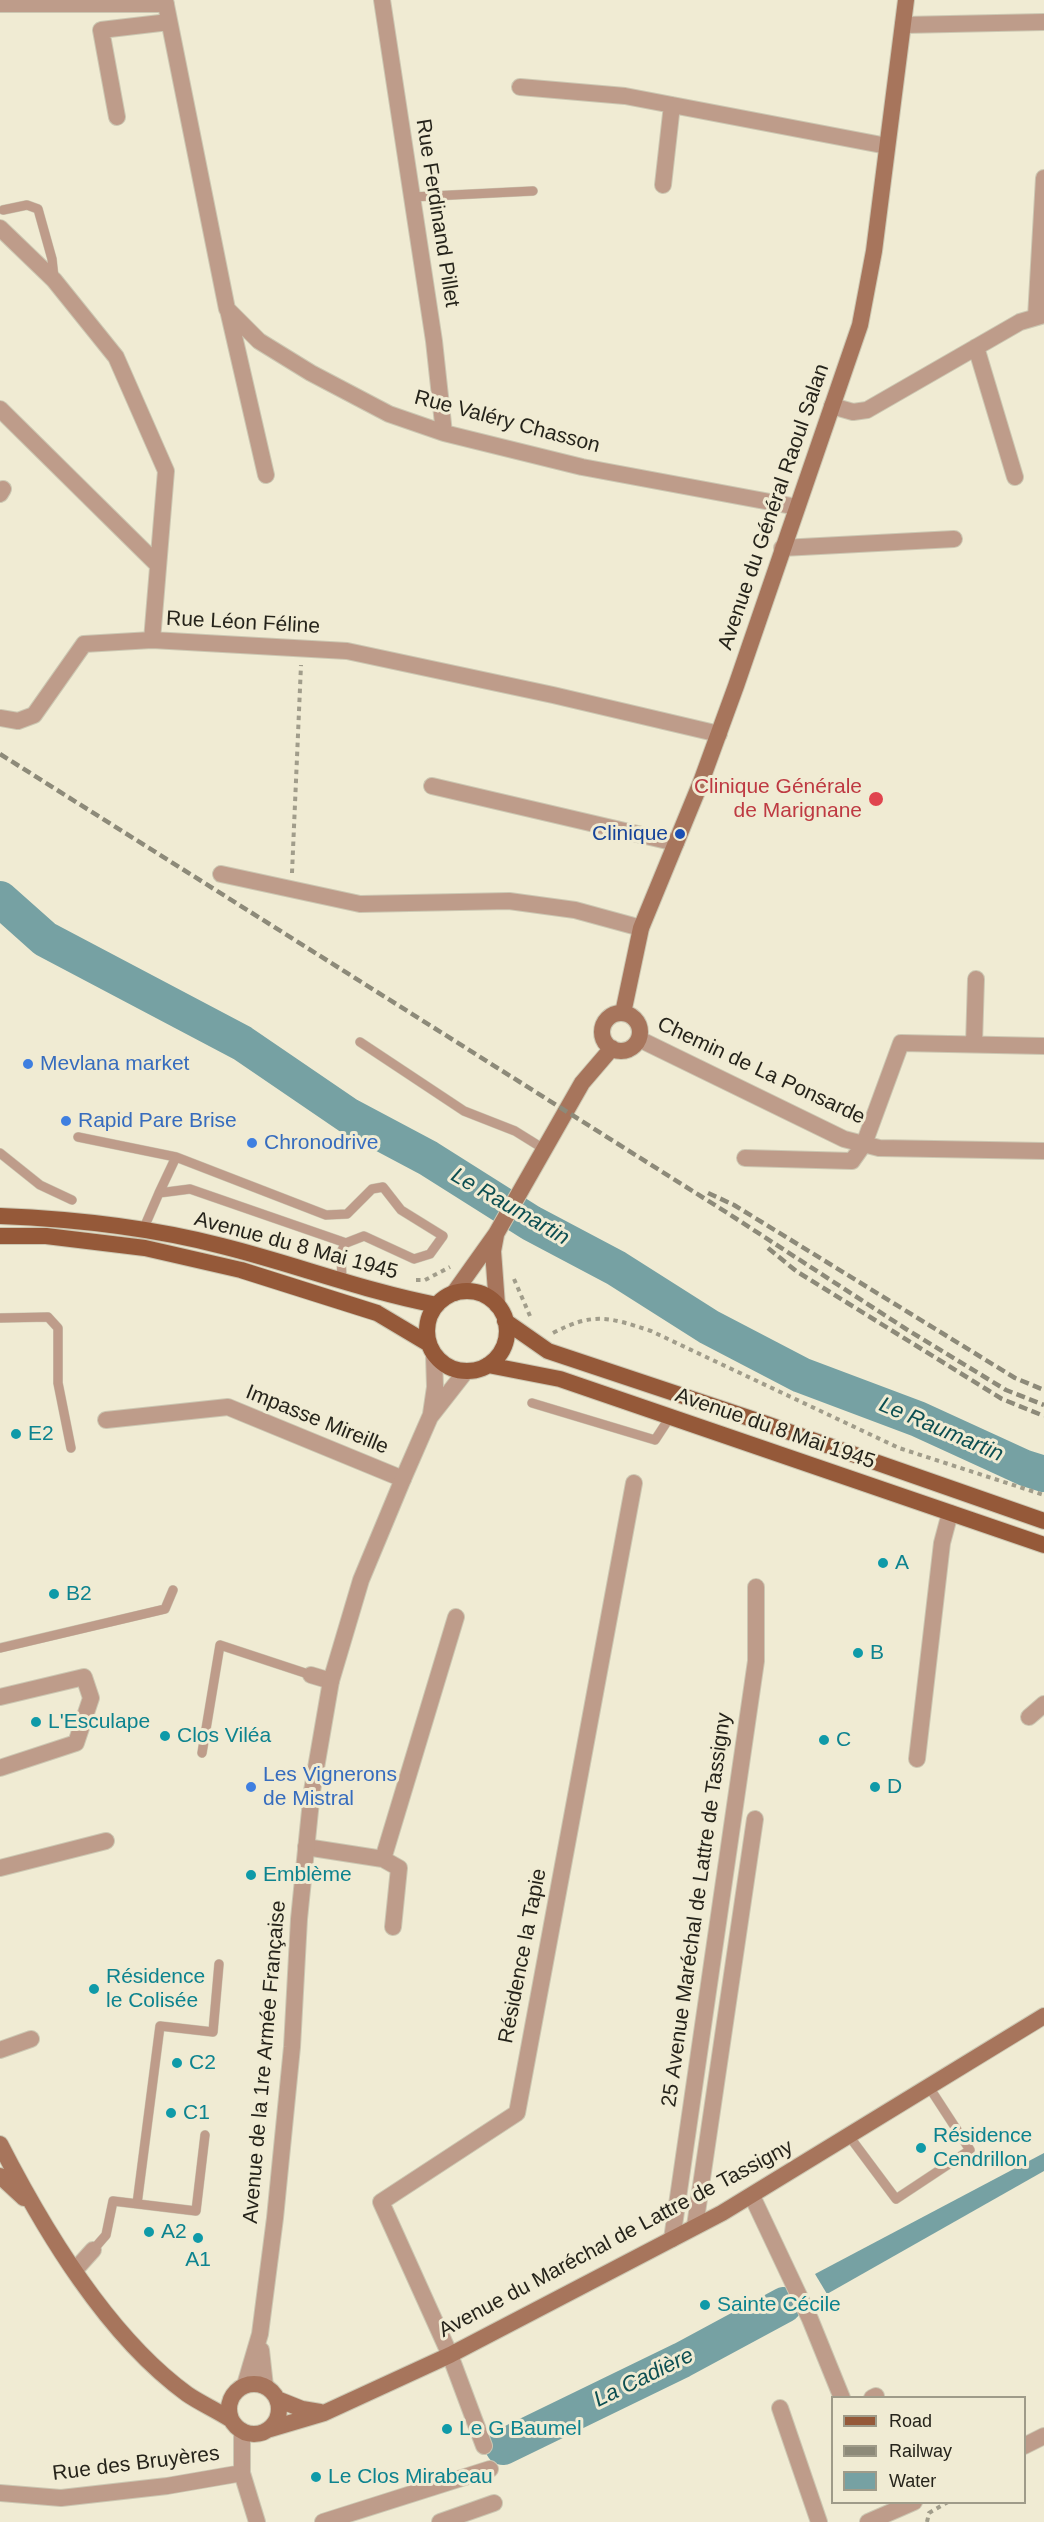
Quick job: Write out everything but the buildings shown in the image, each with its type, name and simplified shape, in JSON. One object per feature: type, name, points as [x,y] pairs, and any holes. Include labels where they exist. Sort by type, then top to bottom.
[{"type":"main road","name":"Avenue du Général Raoul Salan","points":[[623,1013],[641,928],[719,734],[796,507],[852,354],[862,316],[906,0]]},
{"type":"main road","points":[[623,1013],[638,1022],[639,1039],[627,1050],[612,1048],[604,1040],[602,1028],[607,1018],[623,1013]]},
{"type":"main road","points":[[499,1228],[494,1251],[497,1305],[505,1321],[507,1332],[503,1348],[488,1365],[466,1371],[444,1364],[432,1349],[428,1323],[437,1305],[454,1293],[499,1228],[582,1083],[612,1048]]},
{"type":"main road","name":"Avenue du 8 Mai 1945","points":[[0,1216],[62,1219],[143,1230],[218,1245],[385,1295],[437,1305]]},
{"type":"main road","name":"Avenue du 8 Mai 1945","points":[[0,1236],[46,1236],[145,1248],[241,1270],[377,1313],[432,1349]]},
{"type":"main road","points":[[454,1293],[476,1293],[497,1305]]},
{"type":"main road","name":"Avenue du 8 Mai 1945","points":[[505,1321],[548,1351],[744,1416],[1044,1521]]},
{"type":"main road","name":"Avenue du 8 Mai 1945","points":[[488,1365],[560,1379],[1044,1545]]},
{"type":"main road","name":"Avenue du Maréchal de Lattre de Tassigny","points":[[270,2429],[324,2413],[450,2355],[752,2196],[1044,2016]]},
{"type":"main road","points":[[0,2144],[31,2204],[75,2270],[136,2349],[188,2395],[230,2419],[242,2431],[256,2434],[270,2429],[279,2412],[277,2398]]},
{"type":"main road","points":[[0,2176],[31,2204]]},
{"type":"main road","points":[[188,2395],[265,2386],[277,2398],[302,2409],[324,2413]]},
{"type":"main road","points":[[230,2419],[230,2401],[239,2389]]},
{"type":"street","name":"Rue Ferdinand Pillet","points":[[382,0],[434,341],[444,433]]},
{"type":"street","points":[[0,4],[165,2],[227,309],[266,475]]},
{"type":"street","points":[[117,117],[101,30],[169,22]]},
{"type":"street","points":[[903,25],[1044,22]]},
{"type":"street","points":[[520,87],[625,96],[887,146]]},
{"type":"street","points":[[663,185],[672,105]]},
{"type":"street","points":[[832,406],[853,412],[867,410],[1020,322],[1040,316],[1044,178]]},
{"type":"street","name":"Rue Léon Féline","points":[[0,228],[54,280],[116,357],[166,471],[152,640],[347,651],[553,695],[719,734]]},
{"type":"street","name":"Rue Valéry Chasson","points":[[227,309],[259,341],[311,373],[389,414],[444,433],[582,467],[796,507]]},
{"type":"street","points":[[976,347],[1015,477]]},
{"type":"street","points":[[0,409],[158,565]]},
{"type":"street","points":[[782,548],[954,539]]},
{"type":"street","points":[[0,718],[18,721],[34,715],[84,645],[152,640]]},
{"type":"street","points":[[432,786],[676,843]]},
{"type":"street","points":[[221,874],[360,904],[509,901],[575,910],[641,928]]},
{"type":"street","points":[[974,1044],[976,979]]},
{"type":"street","name":"Chemin de La Ponsarde","points":[[639,1039],[844,1139],[879,1148],[1044,1151]]},
{"type":"street","points":[[745,1158],[852,1161],[864,1144],[901,1043],[1044,1046]]},
{"type":"street","name":"Avenue de la 1re Armée Française","points":[[265,2386],[260,2334],[291,2059],[299,1918],[312,1791],[331,1681],[361,1580],[430,1417],[435,1388],[432,1349]]},
{"type":"street","name":"Avenue de la 1re Armée Française","points":[[430,1417],[466,1371]]},
{"type":"street","name":"Impasse Mireille","points":[[106,1420],[228,1407],[403,1479]]},
{"type":"street","name":"Résidence la Tapie","points":[[450,2355],[381,2202],[517,2113],[634,1483]]},
{"type":"street","points":[[917,1759],[942,1543],[950,1513]]},
{"type":"street","name":"25 Avenue Maréchal de Lattre de Tassigny","points":[[672,2238],[756,1661],[756,1587]]},
{"type":"street","points":[[383,1859],[456,1617]]},
{"type":"street","points":[[311,1675],[331,1681]]},
{"type":"street","points":[[0,1696],[84,1677],[91,1698],[76,1743],[0,1768]]},
{"type":"street","points":[[1029,1717],[1044,1704]]},
{"type":"street","points":[[695,2226],[755,1819]]},
{"type":"street","points":[[0,1868],[106,1841]]},
{"type":"street","points":[[306,1847],[383,1859],[399,1868],[393,1927]]},
{"type":"street","points":[[0,2049],[31,2039]]},
{"type":"street","points":[[752,2196],[810,2319],[842,2396]]},
{"type":"street","points":[[75,2270],[93,2250]]},
{"type":"street","name":"Avenue de la 1re Armée Française","points":[[239,2389],[260,2334]]},
{"type":"street","points":[[450,2355],[484,2445]]},
{"type":"street","points":[[780,2408],[819,2522]]},
{"type":"street","points":[[242,2431],[242,2474],[257,2522]]},
{"type":"street","points":[[1026,2445],[1044,2436]]},
{"type":"street","points":[[323,2522],[490,2469]]},
{"type":"street","name":"Rue des Bruyères","points":[[0,2493],[61,2498],[166,2486],[242,2474]]},
{"type":"street","points":[[440,2522],[494,2503]]},
{"type":"street","points":[[868,2522],[909,2504]]},
{"type":"lane","points":[[412,197],[532,191]]},
{"type":"lane","points":[[3,210],[27,206],[38,209],[52,259],[54,280]]},
{"type":"lane","points":[[360,1041],[464,1111],[515,1131],[544,1149]]},
{"type":"lane","points":[[78,1137],[176,1157],[326,1215],[346,1214],[372,1189],[382,1187],[401,1209],[443,1236],[430,1254],[414,1259],[364,1236],[346,1243],[341,1252],[342,1282]]},
{"type":"lane","points":[[0,1154],[40,1185],[72,1200]]},
{"type":"lane","points":[[143,1230],[176,1157]]},
{"type":"lane","points":[[159,1193],[190,1189],[346,1243]]},
{"type":"lane","points":[[0,1318],[48,1317],[58,1328],[58,1383],[71,1448]]},
{"type":"lane","points":[[532,1402],[655,1440],[670,1417]]},
{"type":"lane","points":[[0,1648],[165,1609],[173,1590]]},
{"type":"lane","points":[[202,1753],[220,1645],[311,1675]]},
{"type":"lane","points":[[137,2204],[160,2026],[213,2032],[219,1964]]},
{"type":"lane","points":[[849,2136],[896,2199],[970,2150],[929,2087]]},
{"type":"lane","points":[[93,2250],[106,2235],[113,2201],[196,2211],[205,2135]]},
{"type":"path","points":[[291,889],[301,650]]},
{"type":"path","points":[[414,1281],[425,1280],[453,1266]]},
{"type":"path","points":[[514,1277],[533,1322]]},
{"type":"path","points":[[548,1351],[551,1334],[573,1322],[594,1317],[622,1321],[651,1331],[899,1448],[1044,1495]]},
{"type":"path","points":[[927,2522],[929,2513],[945,2504]]},
{"type":"water","points":[[1044,2153],[1044,2171],[827,2294],[815,2274]]},
{"type":"waterway","name":"Le Raumartin","points":[[0,899],[45,939],[242,1043],[349,1116],[428,1158],[531,1223],[616,1268],[709,1327],[801,1375],[918,1419],[1025,1468],[1044,1474]]},
{"type":"waterway","name":"La Cadière","points":[[503,2447],[682,2360],[784,2305]]},
{"type":"railway","points":[[0,754],[729,1214],[906,1329],[1006,1390],[1044,1405]]},
{"type":"railway","points":[[708,1193],[734,1205],[1015,1378],[1044,1390]]},
{"type":"railway","points":[[768,1248],[796,1271],[1002,1399],[1044,1416]]},
{"type":"place","name":"Clinique Générale de Marignane","points":[[876,799]]},
{"type":"place","name":"Clinique","points":[[680,834]]},
{"type":"place","name":"Mevlana market","points":[[28,1064]]},
{"type":"place","name":"Rapid Pare Brise","points":[[66,1121]]},
{"type":"place","name":"Chronodrive","points":[[252,1143]]},
{"type":"place","name":"E2","points":[[16,1434]]},
{"type":"place","name":"A","points":[[883,1563]]},
{"type":"place","name":"B2","points":[[54,1594]]},
{"type":"place","name":"B","points":[[858,1653]]},
{"type":"place","name":"L'Esculape","points":[[36,1722]]},
{"type":"place","name":"Clos Viléa","points":[[165,1736]]},
{"type":"place","name":"C","points":[[824,1740]]},
{"type":"place","name":"Les Vignerons de Mistral","points":[[251,1787]]},
{"type":"place","name":"D","points":[[875,1787]]},
{"type":"place","name":"Emblème","points":[[251,1875]]},
{"type":"place","name":"Résidence le Colisée","points":[[94,1989]]},
{"type":"place","name":"C2","points":[[177,2063]]},
{"type":"place","name":"C1","points":[[171,2113]]},
{"type":"place","name":"Résidence Cendrillon","points":[[921,2148]]},
{"type":"place","name":"A2","points":[[149,2232]]},
{"type":"place","name":"A1","points":[[198,2238]]},
{"type":"place","name":"Sainte Cécile","points":[[705,2305]]},
{"type":"place","name":"Le G Baumel","points":[[447,2429]]},
{"type":"place","name":"Le Clos Mirabeau","points":[[316,2477]]}]
